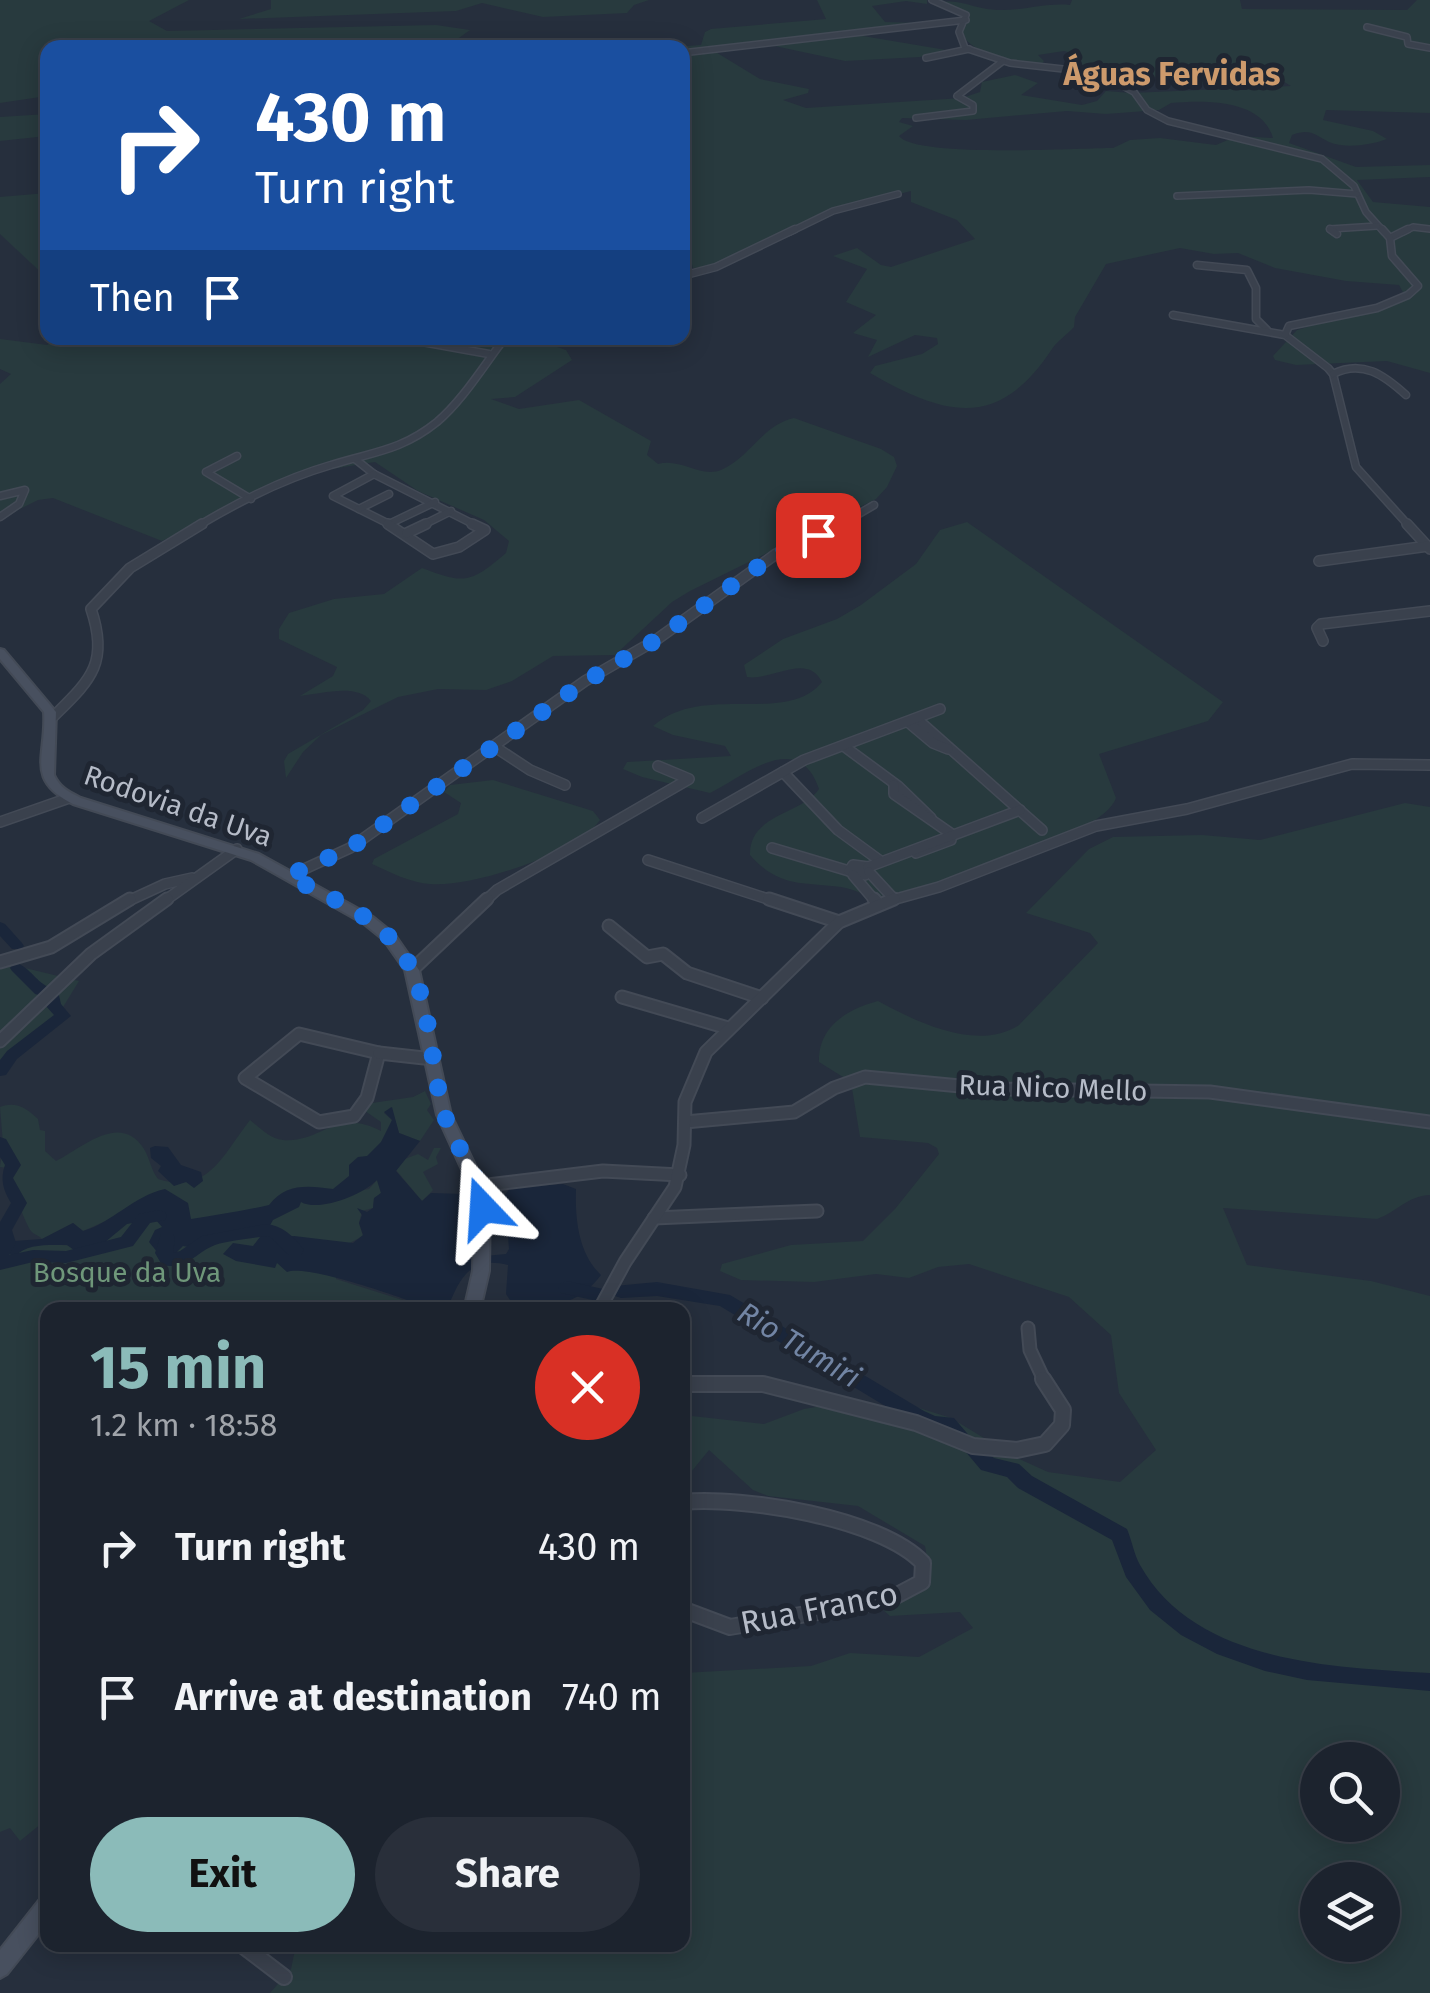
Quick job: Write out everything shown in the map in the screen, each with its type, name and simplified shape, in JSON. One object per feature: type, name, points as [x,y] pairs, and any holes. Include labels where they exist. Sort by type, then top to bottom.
[{"type":"street","points":[[932,0],[963,13],[966,20]]},
{"type":"street","points":[[690,52],[886,35],[966,20]]},
{"type":"street","points":[[966,20],[959,32],[964,48],[1003,61],[1099,73],[1134,92],[1147,110],[1168,121],[1322,160],[1344,176],[1377,226],[1390,238],[1396,262],[1416,280],[1416,292],[1347,316],[1289,326],[1285,335]]},
{"type":"street","points":[[1367,26],[1399,33],[1411,46],[1430,48]]},
{"type":"street","points":[[926,58],[969,49]]},
{"type":"street","points":[[916,118],[973,111],[973,105],[958,96],[1003,61]]},
{"type":"street","points":[[1177,196],[1308,190],[1357,194]]},
{"type":"street","points":[[690,274],[716,267],[833,211],[898,194]]},
{"type":"street","points":[[1337,234],[1330,230],[1377,226]]},
{"type":"street","points":[[1390,238],[1412,227],[1430,229]]},
{"type":"street","points":[[1197,265],[1247,270],[1256,288],[1256,319],[1268,331]]},
{"type":"street","points":[[1173,314],[1285,335],[1333,374],[1356,467],[1429,548]]},
{"type":"street","points":[[438,345],[488,354]]},
{"type":"street","points":[[0,652],[42,698],[52,720],[100,661],[99,633],[91,615],[94,605],[138,563],[251,498],[320,470],[395,448],[439,420],[498,345]]},
{"type":"street","points":[[1333,374],[1354,366],[1373,369],[1406,396]]},
{"type":"street","points":[[237,456],[206,472],[251,498]]},
{"type":"street","points":[[357,462],[485,530],[438,554],[333,494],[374,474]]},
{"type":"street","points":[[0,496],[25,490],[20,504],[0,517]]},
{"type":"street","points":[[359,509],[389,494]]},
{"type":"street","points":[[390,524],[434,502]]},
{"type":"street","points":[[288,876],[350,848],[586,681],[656,640],[776,554],[842,525],[874,505]]},
{"type":"street","points":[[407,533],[451,511]]},
{"type":"street","points":[[1319,561],[1429,548]]},
{"type":"street","points":[[1323,641],[1317,628],[1321,624],[1430,611]]},
{"type":"street","points":[[702,818],[804,760],[940,709]]},
{"type":"street","name":"Rodovia da Uva","points":[[52,720],[48,780],[55,790],[70,798],[238,849],[380,928],[404,954],[412,970],[450,1131],[480,1186],[481,1270],[474,1302]]},
{"type":"street","points":[[913,720],[933,744],[949,749],[1042,830]]},
{"type":"street","points":[[495,746],[530,770],[566,785]]},
{"type":"street","points":[[845,747],[894,785],[894,794],[954,835]]},
{"type":"street","points":[[604,1302],[680,1174],[690,1080],[706,1052],[839,922],[878,904],[939,887],[1096,826],[1240,796],[1352,764],[1430,765]]},
{"type":"street","points":[[412,970],[497,890],[689,778],[658,766]]},
{"type":"street","points":[[784,772],[838,830],[879,860]]},
{"type":"street","points":[[0,822],[70,798]]},
{"type":"street","points":[[868,869],[879,860],[933,849],[954,835],[1020,810]]},
{"type":"street","points":[[772,848],[851,873],[878,904]]},
{"type":"street","points":[[0,1042],[92,954],[238,849]]},
{"type":"street","points":[[648,860],[839,922]]},
{"type":"street","points":[[851,873],[854,864],[868,869],[894,900]]},
{"type":"street","points":[[0,962],[38,956],[156,883],[197,877]]},
{"type":"street","points":[[868,893],[882,887]]},
{"type":"street","points":[[608,926],[647,956],[663,954],[688,972],[762,998]]},
{"type":"street","points":[[622,997],[728,1028]]},
{"type":"street","points":[[378,1053],[371,1062],[370,1098],[359,1111],[332,1123],[319,1122],[245,1078],[300,1034],[378,1053],[433,1060]]},
{"type":"street","name":"Rua Nico Mello","points":[[685,1122],[794,1112],[834,1088],[865,1077],[992,1089],[1236,1094],[1430,1122]]},
{"type":"street","points":[[480,1186],[603,1172],[680,1174]]},
{"type":"street","points":[[654,1218],[817,1211]]},
{"type":"street","points":[[690,1384],[730,1381],[771,1386],[871,1415],[921,1424],[972,1445],[1033,1448],[1050,1444],[1060,1434],[1064,1420],[1063,1410],[1030,1350],[1028,1328]]},
{"type":"street","name":"Rua Franco","points":[[690,1500],[721,1501],[856,1524],[897,1541],[923,1563],[922,1582],[888,1600],[730,1627],[690,1612]]},
{"type":"street","points":[[0,1967],[40,1915]]},
{"type":"street","points":[[251,1952],[284,1977]]},
{"type":"green space","points":[[0,0],[189,0],[149,21],[167,31],[436,25],[470,30],[456,40],[40,40],[40,97],[0,103]]},
{"type":"green space","points":[[271,0],[649,0],[634,5],[627,13],[543,17],[482,3],[456,11],[239,19],[271,9]]},
{"type":"green space","points":[[817,0],[927,0],[927,4],[906,1],[872,6],[885,22],[918,23],[857,35],[946,50],[920,57],[845,61],[770,45],[714,51],[760,79],[809,89],[808,93],[783,100],[806,108],[962,98],[980,92],[982,82],[1015,75],[1038,83],[1021,95],[1082,105],[1097,101],[1106,91],[1291,86],[1276,77],[1173,83],[1142,73],[1088,68],[1078,55],[1064,51],[1038,55],[1044,61],[1041,65],[1006,60],[972,45],[958,28],[966,18],[943,2],[1005,10],[1070,5],[1072,0],[1240,0],[1242,9],[1407,10],[1417,0],[1430,0],[1430,113],[1326,110],[1323,120],[1373,131],[1387,139],[1343,145],[1304,132],[1292,135],[1289,143],[1356,167],[1430,165],[1430,177],[1357,180],[1373,202],[1430,207],[1430,373],[1387,361],[1296,365],[1273,356],[1297,330],[1387,304],[1404,294],[1399,285],[1346,281],[1275,268],[1238,253],[1214,254],[1180,248],[1106,264],[1075,317],[1074,327],[1032,375],[990,404],[969,408],[946,406],[897,388],[870,373],[875,366],[922,354],[938,344],[937,338],[915,335],[868,357],[877,340],[853,333],[876,315],[846,302],[867,269],[833,256],[857,248],[881,265],[891,267],[975,239],[957,220],[911,202],[911,191],[830,212],[711,267],[693,268],[690,46],[701,45],[705,32],[826,19]],"holes":[[[1215,102],[1257,116],[1273,138],[1237,136],[1216,145],[1160,138],[1130,140],[1113,148],[999,150],[934,147],[911,143],[899,136],[913,126],[899,122],[902,118],[966,120],[1067,111],[1106,114],[1159,110],[1171,103]]]},
{"type":"green space","points":[[40,114],[40,137],[0,141],[0,117]]},
{"type":"green space","points":[[40,194],[40,271],[0,234],[0,197]]},
{"type":"green space","points":[[0,339],[40,345],[551,345],[566,350],[572,360],[515,397],[491,399],[519,409],[579,400],[651,441],[647,455],[658,464],[706,472],[731,465],[773,427],[794,418],[881,449],[894,457],[897,466],[876,499],[690,591],[672,602],[615,655],[553,656],[512,681],[486,690],[438,689],[398,697],[321,735],[303,752],[286,778],[284,761],[288,754],[363,710],[371,701],[348,691],[300,696],[333,676],[337,667],[279,639],[279,629],[289,613],[334,599],[384,594],[422,568],[448,577],[475,576],[506,553],[509,541],[484,520],[418,491],[375,462],[325,470],[273,488],[162,541],[53,498],[38,500],[0,519],[0,384],[11,374],[0,369]]},
{"type":"green space","points":[[967,522],[1223,702],[1208,721],[1099,754],[1116,798],[1104,813],[1046,847],[1008,862],[932,887],[878,897],[781,878],[750,855],[758,831],[819,789],[810,771],[798,761],[769,762],[710,793],[623,769],[627,762],[731,756],[725,746],[673,735],[653,726],[673,713],[696,707],[766,704],[806,695],[822,682],[807,669],[747,677],[744,665],[783,639],[837,619],[861,605],[916,564],[940,530]]},
{"type":"green space","points":[[493,780],[593,811],[600,820],[588,833],[547,856],[470,880],[423,883],[372,864],[374,859],[458,814],[461,803],[444,792],[450,785]]},
{"type":"green space","points":[[1405,803],[1430,807],[1430,1195],[1415,1198],[1377,1219],[1223,1208],[1247,1265],[1371,1281],[1430,1296],[1430,1993],[270,1993],[291,1969],[295,1952],[690,1952],[690,1673],[811,1666],[850,1653],[919,1657],[973,1628],[960,1612],[890,1616],[882,1609],[930,1576],[925,1546],[858,1506],[768,1496],[753,1490],[709,1450],[690,1473],[690,1416],[764,1424],[828,1405],[916,1407],[951,1418],[1048,1472],[1120,1482],[1156,1450],[1119,1393],[1111,1335],[1069,1297],[969,1264],[938,1267],[909,1278],[876,1274],[814,1282],[741,1280],[720,1271],[722,1264],[791,1245],[863,1241],[895,1209],[939,1154],[937,1148],[928,1143],[860,1137],[851,1082],[819,1062],[829,1029],[846,1014],[878,1001],[929,1025],[966,1035],[1002,1033],[1019,1025],[1098,943],[1090,933],[1026,913],[1089,849],[1113,837],[1202,835],[1260,840]]},
{"type":"green space","points":[[0,962],[79,981],[60,1012],[17,1046],[0,1070]]},
{"type":"green space","name":"Bosque da Uva","points":[[425,1091],[431,1104],[427,1110],[434,1120],[420,1141],[399,1133],[391,1107],[384,1113],[392,1120],[388,1135],[367,1157],[359,1191],[369,1189],[377,1180],[381,1193],[374,1199],[373,1208],[362,1211],[359,1223],[363,1236],[346,1245],[336,1279],[409,1302],[40,1302],[40,1825],[20,1841],[10,1828],[0,1832],[0,1252],[16,1255],[34,1245],[100,1242],[106,1221],[83,1231],[73,1223],[42,1239],[32,1232],[11,1180],[6,1179],[8,1168],[0,1167],[0,1107],[21,1107],[38,1119],[40,1130],[45,1131],[45,1151],[56,1161],[100,1136],[124,1133],[144,1149],[158,1179],[175,1183],[190,1182],[212,1169],[250,1120],[283,1140],[340,1124],[365,1125],[381,1131],[381,1122],[365,1111],[372,1103],[413,1097]]},
{"type":"green space","points":[[434,1148],[441,1148],[436,1157],[438,1164],[423,1172],[433,1190],[422,1201],[396,1170],[402,1160],[418,1154],[428,1160]]},
{"type":"water","points":[[392,1107],[399,1133],[420,1141],[396,1171],[422,1201],[431,1193],[463,1194],[468,1252],[474,1257],[506,1254],[509,1249],[505,1195],[510,1188],[563,1184],[576,1189],[577,1223],[583,1246],[601,1275],[582,1294],[564,1302],[511,1302],[506,1294],[508,1265],[484,1263],[468,1272],[450,1302],[412,1302],[336,1278],[287,1272],[277,1263],[275,1268],[236,1261],[223,1254],[233,1243],[253,1246],[263,1233],[269,1232],[275,1238],[294,1236],[353,1243],[363,1235],[359,1223],[362,1215],[357,1208],[367,1212],[373,1208],[374,1198],[381,1193],[377,1180],[339,1201],[318,1205],[301,1202],[299,1207],[273,1220],[268,1229],[214,1234],[199,1249],[183,1246],[174,1255],[158,1253],[149,1242],[155,1230],[162,1227],[155,1219],[127,1224],[104,1243],[78,1253],[67,1245],[32,1247],[16,1256],[0,1252],[0,1242],[42,1239],[73,1223],[83,1231],[94,1227],[143,1197],[165,1189],[188,1203],[191,1219],[269,1205],[282,1193],[297,1188],[333,1189],[349,1176],[349,1165],[358,1157],[367,1156],[381,1142],[392,1120],[384,1112]]},
{"type":"water","points":[[168,1147],[181,1165],[201,1172],[203,1181],[194,1188],[186,1182],[174,1186],[151,1158],[150,1148]]},
{"type":"waterway","name":"Rio Tumiri","points":[[0,927],[17,946]]},
{"type":"waterway","name":"Rio Tumiri","points":[[0,1071],[12,1055],[63,1016],[53,1005],[53,994],[40,991],[17,968]]},
{"type":"waterway","name":"Rio Tumiri","points":[[0,1143],[13,1165],[4,1178],[19,1203],[4,1230],[7,1243],[0,1256]]},
{"type":"waterway","name":"Rio Tumiri","points":[[0,1264],[33,1256],[66,1257],[127,1242],[145,1218],[159,1216]]},
{"type":"waterway","name":"Rio Tumiri","points":[[167,1238],[164,1253],[168,1260],[185,1257],[208,1240],[265,1230],[275,1231],[295,1250]]},
{"type":"waterway","name":"Rio Tumiri","points":[[567,1288],[597,1294]]},
{"type":"waterway","name":"Rio Tumiri","points":[[621,1291],[657,1289],[724,1300],[917,1416],[933,1423],[947,1423],[963,1439]]},
{"type":"waterway","name":"Rio Tumiri","points":[[974,1451],[988,1465],[1012,1470],[1025,1482],[1120,1535],[1133,1571],[1157,1604],[1188,1629],[1225,1648],[1307,1671],[1430,1682]]},
{"type":"district","name":"Águas Fervidas","points":[[1172,74]]},
{"type":"route","points":[[483,1208],[480,1186],[444,1114],[409,962],[389,937],[368,920],[288,876],[338,856],[586,681],[656,640],[733,582],[776,554],[818,535]]}]
